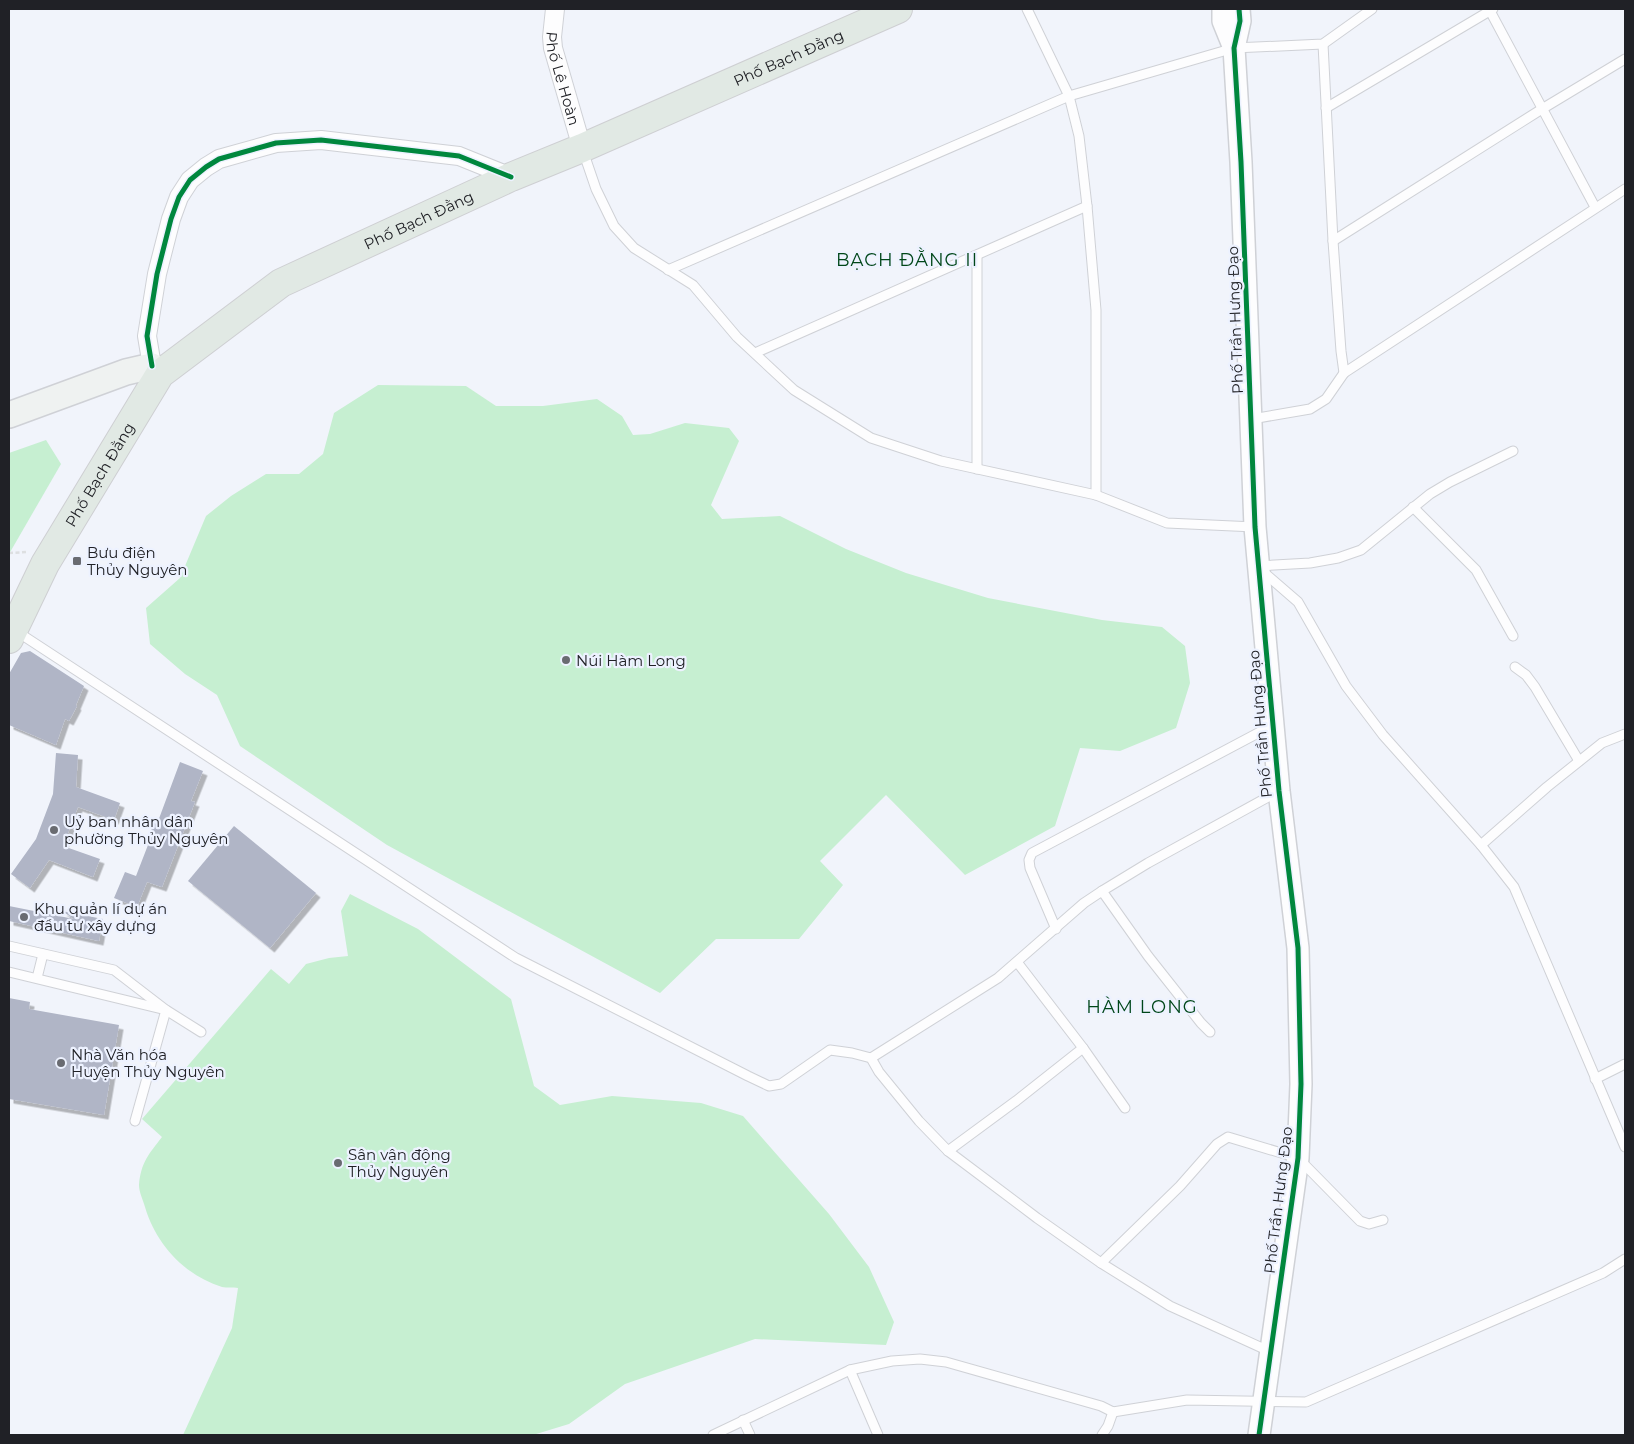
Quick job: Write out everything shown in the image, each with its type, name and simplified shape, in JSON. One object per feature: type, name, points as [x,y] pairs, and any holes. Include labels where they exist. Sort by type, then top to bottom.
[{"type":"main road","name":"Phố Bạch Đằng","points":[[11,626],[156,370],[281,283],[511,177],[582,148],[898,9]]},
{"type":"main road","points":[[9,415],[126,372],[156,370]]},
{"type":"street","name":"Phố Lê Hoàn","points":[[555,9],[552,37],[553,48],[582,148]]},
{"type":"street","name":"Phố Trần Hưng Đạo","points":[[1222,9],[1223,21],[1234,48]]},
{"type":"street","name":"Phố Trần Hưng Đạo","points":[[1240,9],[1240,21],[1234,48],[1241,162],[1257,566],[1278,791],[1298,948],[1301,1084],[1298,1158],[1259,1435]]},
{"type":"street","points":[[156,370],[147,336],[157,274],[172,219],[179,197],[190,180],[219,159],[276,143],[335,140],[459,156],[511,177]]},
{"type":"lane","points":[[1027,9],[1069,96],[1079,136],[1088,206],[1096,310],[1096,495]]},
{"type":"lane","points":[[668,270],[1069,96],[1234,48],[1323,44],[1372,9]]},
{"type":"lane","points":[[1326,108],[1491,9],[1595,208]]},
{"type":"lane","points":[[1323,44],[1333,241],[1344,373]]},
{"type":"lane","points":[[1333,241],[1625,59]]},
{"type":"lane","points":[[582,148],[596,189],[614,226],[634,248],[693,285],[737,337],[794,390],[871,438],[941,461],[1096,495],[1167,523],[1255,527]]},
{"type":"lane","points":[[1251,419],[1310,409],[1326,398],[1344,373],[1625,189]]},
{"type":"lane","points":[[755,353],[1088,206]]},
{"type":"lane","points":[[976,255],[976,469]]},
{"type":"lane","points":[[1257,566],[1310,563],[1338,558],[1361,550],[1430,494],[1450,482],[1514,451]]},
{"type":"lane","points":[[1413,507],[1476,570],[1513,636]]},
{"type":"lane","points":[[1257,566],[1298,602],[1346,686],[1383,735],[1481,845],[1514,887],[1625,1147]]},
{"type":"lane","points":[[11,626],[516,958],[748,1076],[769,1086],[781,1084],[830,1050],[871,1058],[879,1072],[948,1151],[1037,1218],[1100,1263],[1170,1306],[1271,1352]]},
{"type":"lane","points":[[1515,667],[1526,675],[1542,698],[1579,761]]},
{"type":"lane","points":[[1056,929],[1030,868],[1029,860],[1032,853],[1273,725]]},
{"type":"lane","points":[[1481,845],[1602,743],[1625,734]]},
{"type":"lane","points":[[871,1058],[998,978],[1084,904],[1102,891],[1148,863],[1278,791]]},
{"type":"lane","points":[[1102,891],[1148,956],[1210,1032]]},
{"type":"lane","points":[[9,946],[114,970],[166,1010],[200,1032]]},
{"type":"lane","points":[[37,978],[43,954]]},
{"type":"lane","points":[[1018,962],[1083,1048],[1124,1108]]},
{"type":"lane","points":[[9,972],[166,1010]]},
{"type":"lane","points":[[135,1121],[166,1010]]},
{"type":"lane","points":[[948,1151],[1083,1048]]},
{"type":"lane","points":[[1595,1078],[1625,1064]]},
{"type":"lane","points":[[1100,1263],[1180,1186],[1217,1144],[1228,1137],[1298,1158],[1360,1220],[1369,1224],[1383,1220]]},
{"type":"lane","points":[[713,1435],[850,1370],[892,1361],[920,1359],[946,1362],[1101,1406],[1113,1412],[1188,1400],[1306,1402],[1603,1273],[1625,1259]]},
{"type":"lane","points":[[850,1370],[878,1435]]},
{"type":"lane","points":[[1102,1435],[1108,1426],[1113,1412]]},
{"type":"lane","points":[[742,1420],[750,1435]]},
{"type":"green space","points":[[378,385],[466,386],[496,406],[543,406],[597,399],[622,416],[633,435],[650,434],[685,423],[729,428],[739,441],[711,505],[722,519],[780,516],[846,549],[906,573],[988,598],[1102,620],[1162,627],[1185,646],[1190,683],[1176,728],[1120,751],[1080,748],[1055,826],[965,875],[886,795],[820,861],[843,885],[799,939],[716,939],[660,993],[387,845],[240,746],[217,695],[185,674],[150,644],[146,608],[180,578],[206,516],[231,496],[266,474],[299,474],[323,454],[334,413]]},
{"type":"green space","points":[[46,440],[61,464],[9,554],[9,453]]},
{"type":"green space","points":[[350,894],[418,929],[511,999],[534,1086],[560,1105],[612,1096],[701,1103],[743,1116],[829,1214],[869,1267],[894,1322],[886,1345],[755,1339],[625,1384],[569,1424],[533,1435],[183,1435],[232,1328],[238,1288],[222,1287],[195,1275],[173,1256],[156,1233],[140,1193],[139,1185],[144,1164],[162,1137],[142,1119],[271,969],[289,984],[306,964],[329,958],[348,956],[341,911]]},
{"type":"building","points":[[30,651],[84,686],[69,721],[65,719],[56,745],[9,725],[9,674],[21,653]]},
{"type":"building","name":"Uỷ ban nhân dân phường Thủy Nguyên","points":[[56,753],[78,755],[76,787],[120,803],[114,820],[78,807],[63,846],[100,859],[93,877],[49,860],[30,888],[11,874],[36,839],[53,794]]},
{"type":"building","points":[[180,762],[203,771],[191,801],[195,802],[162,887],[147,882],[137,907],[114,898],[125,872],[136,876],[154,823],[157,824]]},
{"type":"building","points":[[234,826],[316,893],[270,948],[188,881]]},
{"type":"building","points":[[9,906],[74,919],[62,911],[103,919],[99,941],[9,921]]},
{"type":"building","name":"Nhà Văn hóa Huyện Thủy Nguyên","points":[[9,998],[30,1002],[29,1009],[119,1025],[104,1115],[9,1099]]},
{"type":"cycle path","points":[[1239,9],[1240,21],[1234,48],[1241,162],[1255,527],[1279,791],[1298,948],[1301,1084],[1298,1158],[1259,1435]]},
{"type":"cycle path","points":[[152,366],[147,336],[157,274],[171,219],[179,197],[190,180],[219,159],[276,143],[321,140],[459,156],[511,177]]},
{"type":"place","name":"Bưu điện Thủy Nguyên","points":[[77,561]]},
{"type":"place","name":"Núi Hàm Long","points":[[566,660]]},
{"type":"place","name":"Uỷ ban nhân dân phường Thủy Nguyên","points":[[54,830]]},
{"type":"place","name":"Khu quản lí dự án đầu tư xây dựng","points":[[24,917]]},
{"type":"place","name":"Nhà Văn hóa Huyện Thủy Nguyên","points":[[61,1063]]},
{"type":"place","name":"Sân vận động Thủy Nguyên","points":[[338,1163]]},
{"type":"district","name":"BẠCH ĐẰNG II","points":[[907,260]]},
{"type":"district","name":"HÀM LONG","points":[[1142,1007]]}]
